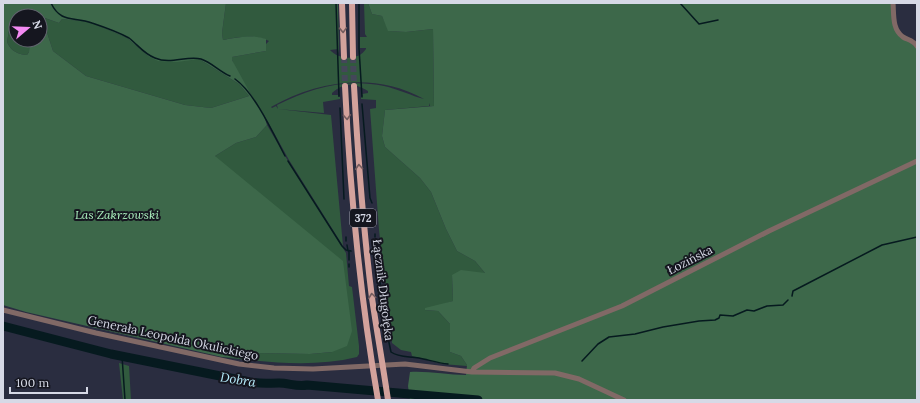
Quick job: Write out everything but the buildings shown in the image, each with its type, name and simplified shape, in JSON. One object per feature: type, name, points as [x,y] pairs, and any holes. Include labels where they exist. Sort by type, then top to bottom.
[{"type":"main road","points":[[342,3],[344,57]]},
{"type":"main road","points":[[352,3],[353,57]]},
{"type":"main road","name":"Łącznik Długołęka","points":[[345,86],[357,252],[378,400]]},
{"type":"main road","name":"Łącznik Długołęka","points":[[354,86],[365,234],[388,400]]},
{"type":"street","points":[[893,3],[894,23],[897,31],[903,37],[915,42],[917,46]]},
{"type":"street","name":"Łozińska","points":[[472,372],[474,368],[490,358],[622,306],[770,231],[917,161]]},
{"type":"street","name":"Generała Leopolda Okulickiego","points":[[3,310],[96,333],[240,364],[294,369],[382,364],[410,364],[450,371],[554,373],[579,379],[624,400]]},
{"type":"green space","name":"Las Zakrzowski","points":[[3,3],[226,3],[222,33],[223,40],[239,37],[256,37],[266,39],[266,51],[232,57],[232,60],[263,113],[267,125],[256,137],[236,143],[215,156],[343,261],[352,331],[347,346],[332,352],[310,354],[256,353],[243,357],[222,357],[26,312],[3,305]],"holes":[[[8,8],[48,8],[48,19],[59,23],[62,19],[90,22],[127,38],[148,56],[158,61],[177,62],[199,59],[239,84],[249,96],[211,108],[185,105],[86,76],[53,51],[48,36],[48,48],[29,48],[27,55],[20,54],[11,48],[8,48]]]},
{"type":"green space","points":[[226,3],[338,3],[339,54],[338,49],[330,50],[338,56],[348,58],[358,56],[366,49],[360,48],[360,37],[367,37],[365,34],[364,3],[368,3],[372,14],[382,16],[389,31],[406,32],[433,29],[434,106],[430,106],[429,103],[429,106],[385,110],[382,136],[385,147],[420,178],[431,192],[457,251],[475,261],[485,273],[452,276],[453,301],[425,310],[438,311],[450,324],[450,352],[461,356],[467,366],[442,364],[412,356],[411,352],[401,350],[392,343],[379,230],[370,109],[376,108],[376,100],[361,99],[363,96],[362,94],[368,93],[368,91],[358,86],[345,85],[332,93],[332,95],[338,95],[340,99],[323,102],[324,113],[278,109],[331,115],[343,246],[289,160],[263,113],[249,91],[241,82],[232,60],[232,57],[266,51],[266,44],[269,41],[258,37],[240,37],[223,40],[222,33]],"holes":[[[347,83],[356,83],[316,89],[277,105],[278,109],[276,106],[271,107],[289,98],[308,91],[328,85]],[[356,83],[386,85],[405,90],[424,99],[384,86]]]},
{"type":"green space","points":[[368,3],[891,3],[893,25],[917,49],[917,400],[410,400],[408,386],[410,372],[466,375],[467,365],[461,356],[450,352],[450,324],[438,311],[425,310],[425,308],[453,301],[452,275],[461,270],[485,273],[475,261],[457,251],[431,192],[420,178],[385,147],[382,136],[385,110],[434,106],[433,29],[406,32],[388,31],[382,16],[372,14]]},
{"type":"green space","points":[[48,19],[59,23],[62,19],[90,22],[127,38],[148,56],[199,59],[239,84],[249,96],[211,108],[185,105],[86,76],[53,51],[48,36]]},
{"type":"green space","points":[[11,48],[29,48],[27,55],[15,52]]},
{"type":"green space","points":[[267,125],[346,253],[349,286],[352,287],[359,346],[359,354],[357,357],[323,362],[290,363],[222,357],[243,357],[256,353],[310,354],[332,352],[215,156],[236,143],[256,137]]},
{"type":"green space","points":[[119,363],[129,366],[131,400],[123,400]]},
{"type":"waterway","points":[[51,3],[55,10],[64,17],[85,21],[129,38],[144,52],[155,58],[167,61],[190,58],[201,59],[230,76]]},
{"type":"waterway","points":[[336,3],[339,96]]},
{"type":"waterway","points":[[359,3],[359,48],[362,97]]},
{"type":"waterway","points":[[680,3],[699,24],[718,20]]},
{"type":"waterway","points":[[235,79],[250,94],[256,103],[285,156]]},
{"type":"waterway","points":[[362,104],[370,198],[372,203]]},
{"type":"waterway","points":[[340,108],[344,199]]},
{"type":"waterway","points":[[288,161],[342,246],[346,250],[351,251]]},
{"type":"waterway","points":[[792,296],[793,291],[882,245],[917,237]]},
{"type":"waterway","points":[[376,241],[378,256]]},
{"type":"waterway","points":[[347,245],[348,251]]},
{"type":"waterway","points":[[349,252],[349,260]]},
{"type":"waterway","points":[[380,282],[383,314],[391,352],[401,356],[448,364]]},
{"type":"waterway","points":[[582,361],[598,344],[609,337],[635,334],[663,327],[699,321],[715,320],[719,318],[720,315],[733,316],[747,310],[754,311],[767,306],[783,305],[788,300]]},
{"type":"waterway","name":"Dobra","points":[[3,326],[111,354],[254,383],[283,383],[300,386],[307,385],[478,400]]},
{"type":"waterway","points":[[122,356],[125,400]]},
{"type":"tunnel","points":[[344,57],[345,86]]},
{"type":"tunnel","points":[[353,57],[354,86]]}]
